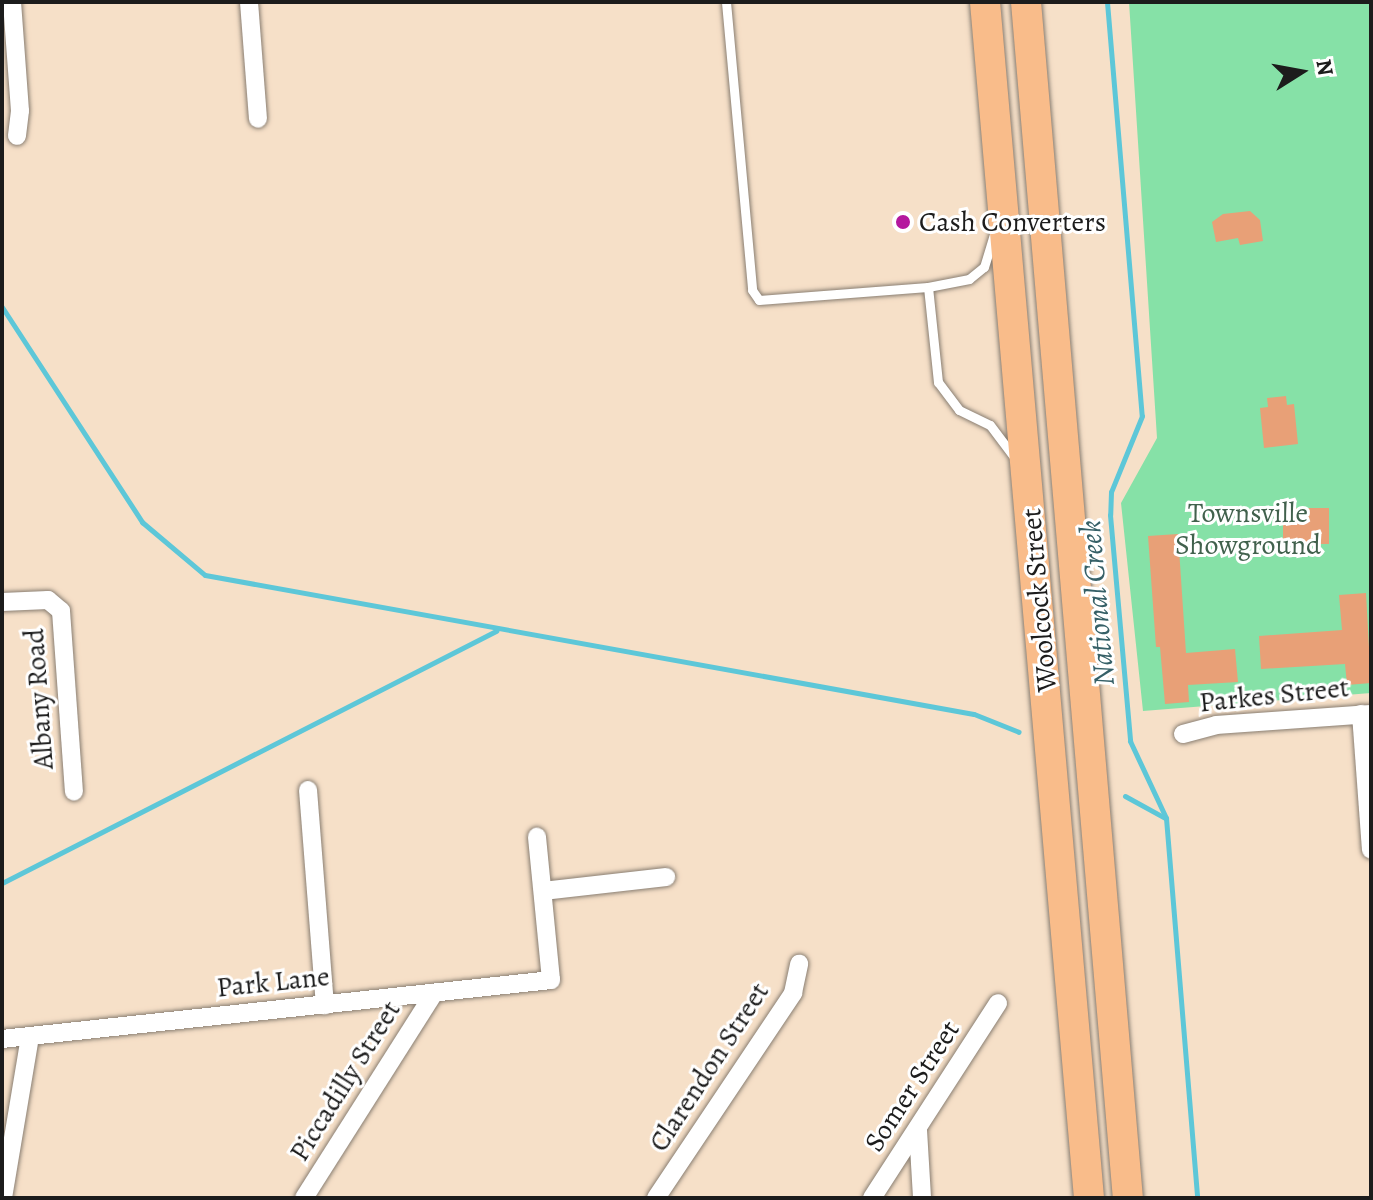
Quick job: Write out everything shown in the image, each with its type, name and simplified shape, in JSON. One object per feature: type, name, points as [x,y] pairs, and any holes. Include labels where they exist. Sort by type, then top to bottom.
[{"type":"main road","name":"Woolcock Street","points":[[985,2],[1029,479],[1086,1193]]},
{"type":"main road","name":"Woolcock Street","points":[[1026,2],[1125,1191]]},
{"type":"street","points":[[12,2],[20,111],[17,136]]},
{"type":"street","points":[[249,2],[258,119]]},
{"type":"street","name":"Albany Road","points":[[2,602],[39,599],[57,604],[63,620],[74,792]]},
{"type":"street","points":[[1366,714],[1371,850]]},
{"type":"street","name":"Parkes Street","points":[[1183,734],[1216,725],[1366,714]]},
{"type":"street","points":[[308,790],[325,1005]]},
{"type":"street","points":[[537,837],[543,891],[666,877]]},
{"type":"street","name":"Park Lane","points":[[2,1039],[551,980],[543,891]]},
{"type":"street","name":"Clarendon Street","points":[[656,1198],[793,993],[799,964]]},
{"type":"street","name":"Piccadilly Street","points":[[304,1198],[434,993]]},
{"type":"street","name":"Somer Street","points":[[872,1198],[998,1003]]},
{"type":"street","points":[[3,1198],[30,1037]]},
{"type":"street","points":[[918,1130],[922,1198]]},
{"type":"lane","points":[[726,2],[752,290],[759,300],[928,287],[969,279],[984,267],[996,228],[1002,174]]},
{"type":"lane","points":[[928,287],[938,382],[959,410],[990,425],[1029,479]]},
{"type":"green space","name":"Townsville Showground","points":[[1129,2],[1371,2],[1371,693],[1143,711],[1121,503],[1157,438]]},
{"type":"building","points":[[1250,211],[1260,220],[1263,241],[1240,245],[1238,238],[1216,242],[1212,222],[1223,214]]},
{"type":"building","points":[[1286,396],[1287,405],[1294,404],[1298,444],[1264,448],[1260,408],[1268,407],[1267,398]]},
{"type":"building","points":[[1283,508],[1329,508],[1329,544],[1283,544]]},
{"type":"building","points":[[1178,534],[1186,653],[1235,649],[1238,682],[1188,685],[1189,702],[1165,704],[1160,647],[1156,647],[1148,536]]},
{"type":"building","points":[[1366,593],[1371,683],[1347,685],[1345,664],[1261,669],[1259,636],[1342,630],[1339,595]]},
{"type":"waterway","name":"National Creek","points":[[1107,2],[1142,416],[1111,492],[1110,515],[1130,741],[1166,818],[1197,1198]]},
{"type":"waterway","points":[[2,307],[142,522],[205,575],[974,714],[1019,732]]},
{"type":"waterway","points":[[2,883],[496,631]]},
{"type":"waterway","points":[[1125,796],[1165,818]]},
{"type":"place","name":"Cash Converters","points":[[903,222]]}]
